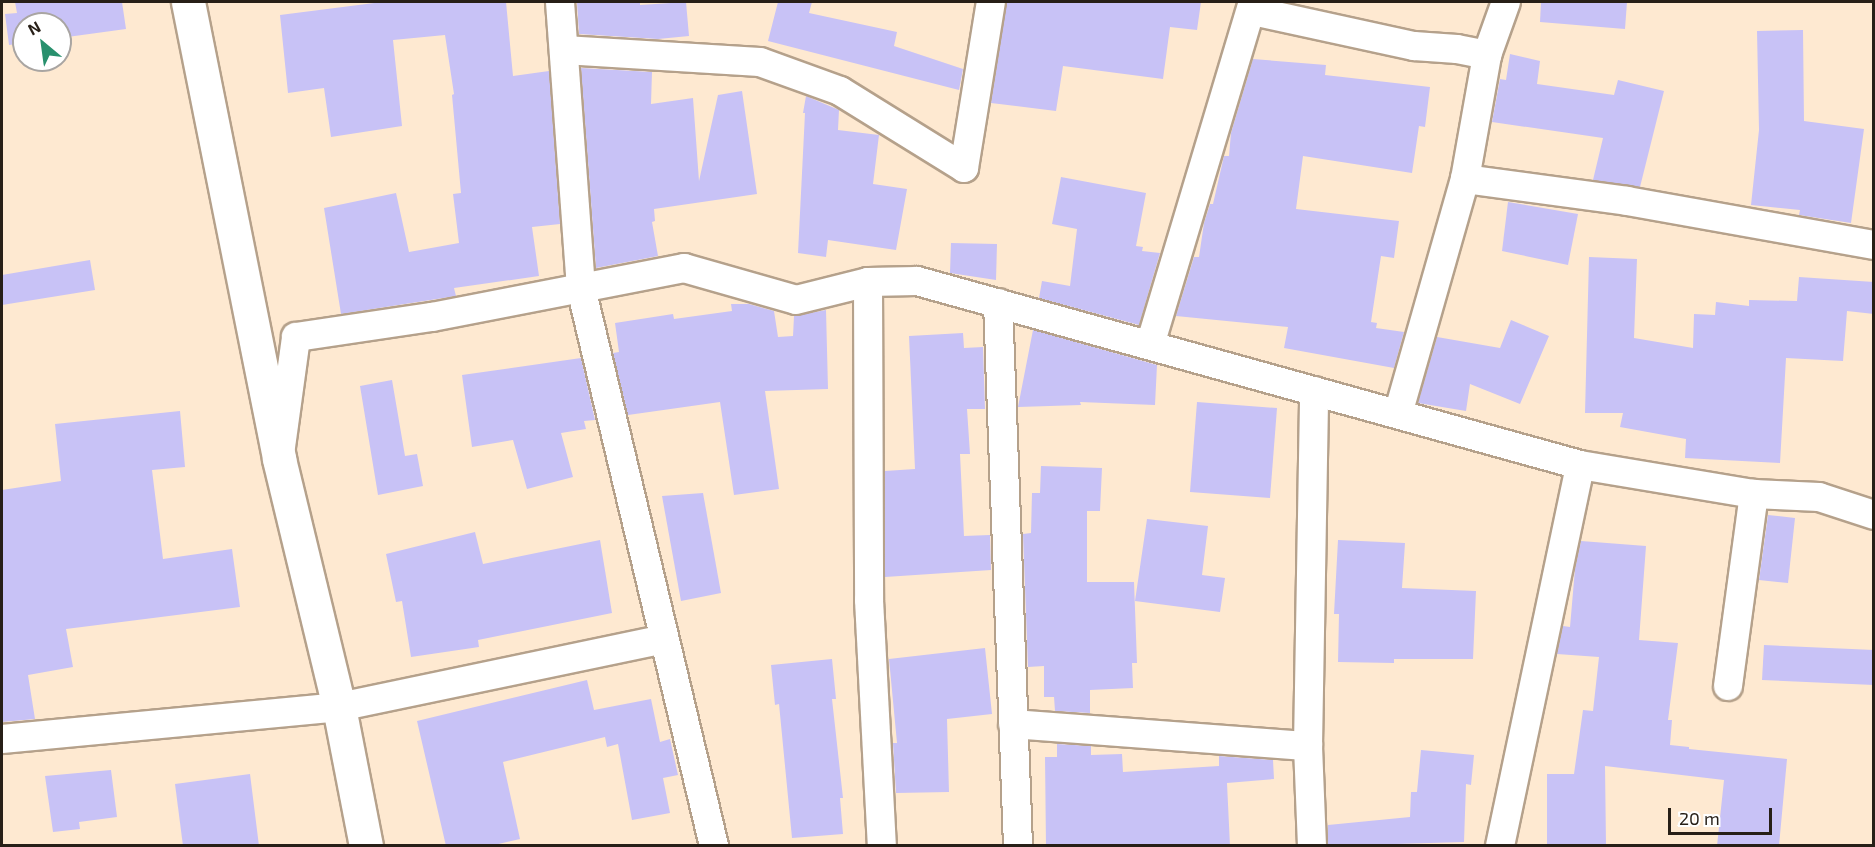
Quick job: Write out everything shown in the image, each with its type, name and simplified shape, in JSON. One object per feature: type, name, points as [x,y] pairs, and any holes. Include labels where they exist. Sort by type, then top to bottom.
[{"type":"main road","points":[[188,2],[279,459],[339,707],[366,846]]},
{"type":"street","points":[[560,2],[581,288],[714,846]]},
{"type":"street","points":[[564,50],[760,62],[840,91],[964,168],[991,2]]},
{"type":"street","points":[[1398,414],[1465,179],[1487,55],[1506,2]]},
{"type":"street","points":[[1150,345],[1253,6],[1414,46],[1457,49],[1487,55]]},
{"type":"street","points":[[1465,179],[1627,201],[1874,245]]},
{"type":"street","points":[[279,459],[296,337],[432,317],[684,268],[796,300],[868,282],[917,281],[1580,465],[1754,494],[1819,497],[1874,515]]},
{"type":"street","points":[[868,282],[869,600],[882,846]]},
{"type":"street","points":[[998,303],[1018,846]]},
{"type":"street","points":[[1312,846],[1308,746],[1314,391]]},
{"type":"street","points":[[1500,846],[1580,465]]},
{"type":"street","points":[[1728,686],[1754,494]]},
{"type":"street","points":[[2,739],[339,707],[664,639]]},
{"type":"street","points":[[1013,724],[1308,746]]},
{"type":"building","points":[[15,2],[122,2],[126,29],[72,36],[72,12],[17,12]]},
{"type":"building","points":[[382,2],[506,2],[513,76],[549,71],[560,224],[532,227],[539,276],[454,288],[456,296],[341,314],[324,208],[396,193],[409,252],[459,243],[453,194],[461,193],[452,95],[454,94],[445,35],[393,40],[402,126],[331,137],[324,88],[288,93],[280,15]]},
{"type":"building","points":[[577,2],[640,2],[640,5],[686,2],[689,36],[658,39],[579,34]]},
{"type":"building","points":[[778,2],[812,2],[809,13],[897,32],[894,46],[963,69],[959,90],[768,41]]},
{"type":"building","points":[[1007,2],[1201,2],[1197,30],[1170,27],[1163,79],[1063,66],[1056,111],[991,103]]},
{"type":"building","points":[[1541,2],[1627,2],[1625,29],[1540,22]]},
{"type":"building","points":[[12,13],[12,45],[9,45],[5,14]]},
{"type":"building","points":[[1803,30],[1804,121],[1864,129],[1851,223],[1799,215],[1800,210],[1751,205],[1759,130],[1757,31]]},
{"type":"building","points":[[1510,54],[1540,61],[1537,84],[1614,95],[1618,80],[1664,91],[1640,187],[1593,180],[1603,138],[1492,122],[1500,79],[1506,80]]},
{"type":"building","points":[[1253,59],[1326,65],[1325,75],[1430,87],[1425,127],[1419,126],[1412,173],[1303,156],[1296,209],[1399,221],[1394,258],[1381,256],[1371,322],[1377,323],[1376,328],[1404,332],[1394,368],[1284,348],[1288,327],[1176,316],[1194,257],[1199,257],[1204,223],[1210,204],[1213,204],[1224,156],[1229,156],[1231,133]]},
{"type":"building","points":[[581,68],[652,72],[651,104],[693,98],[699,181],[718,95],[742,91],[757,194],[654,209],[655,221],[652,222],[658,256],[596,268]]},
{"type":"building","points":[[806,96],[839,110],[838,130],[879,135],[873,184],[907,189],[896,250],[828,240],[826,257],[798,253],[805,113],[803,113]]},
{"type":"building","points":[[1061,177],[1146,193],[1136,246],[1143,247],[1142,251],[1160,253],[1139,325],[1039,298],[1042,281],[1070,286],[1077,229],[1052,224]]},
{"type":"building","points":[[1508,202],[1578,214],[1568,265],[1502,251]]},
{"type":"building","points":[[951,243],[997,244],[996,280],[950,273]]},
{"type":"building","points":[[1589,257],[1637,259],[1634,338],[1693,348],[1694,314],[1715,315],[1716,302],[1749,306],[1749,300],[1797,301],[1799,277],[1874,282],[1874,314],[1847,311],[1843,361],[1786,358],[1780,463],[1685,458],[1686,439],[1620,427],[1623,413],[1585,413]]},
{"type":"building","points":[[90,260],[95,290],[2,305],[2,275]]},
{"type":"building","points":[[731,304],[749,304],[774,311],[778,337],[793,336],[794,316],[826,310],[828,389],[765,391],[779,489],[734,495],[720,402],[628,415],[613,353],[619,352],[615,323],[673,314],[674,319],[732,311]]},
{"type":"building","points":[[1511,320],[1549,336],[1520,404],[1470,384],[1466,411],[1418,403],[1437,337],[1500,348]]},
{"type":"building","points":[[1033,330],[1157,365],[1155,405],[1080,402],[1081,405],[1018,407]]},
{"type":"building","points":[[963,333],[964,348],[983,347],[985,409],[967,409],[970,454],[960,454],[964,536],[990,535],[991,570],[885,577],[885,471],[915,469],[909,336]]},
{"type":"building","points":[[581,358],[595,420],[584,421],[586,429],[561,433],[573,477],[527,489],[513,440],[472,447],[462,375]]},
{"type":"building","points":[[392,380],[405,456],[417,454],[423,486],[378,495],[360,386]]},
{"type":"building","points":[[1197,402],[1277,408],[1270,498],[1190,492]]},
{"type":"building","points":[[180,411],[185,467],[152,470],[163,559],[232,549],[240,607],[66,629],[73,667],[28,675],[35,719],[2,722],[2,490],[61,481],[55,424]]},
{"type":"building","points":[[1041,466],[1102,468],[1100,511],[1087,511],[1087,582],[1134,582],[1137,663],[1132,663],[1133,688],[1090,690],[1090,713],[1055,711],[1054,697],[1044,697],[1044,666],[1028,667],[1023,534],[1031,533],[1032,493],[1040,493]]},
{"type":"building","points":[[703,493],[721,593],[681,601],[662,496]]},
{"type":"building","points":[[1768,515],[1795,518],[1788,583],[1759,580]]},
{"type":"building","points":[[1147,519],[1208,526],[1202,575],[1225,578],[1220,612],[1135,601]]},
{"type":"building","points":[[475,532],[483,564],[600,540],[612,613],[478,640],[479,647],[411,657],[402,601],[396,602],[386,554]]},
{"type":"building","points":[[1338,540],[1405,543],[1402,588],[1476,591],[1473,659],[1394,659],[1394,663],[1338,662],[1339,614],[1334,614]]},
{"type":"building","points":[[1581,541],[1646,546],[1639,640],[1678,643],[1668,720],[1672,720],[1670,745],[1787,759],[1779,846],[1717,846],[1724,780],[1605,766],[1606,845],[1547,845],[1547,774],[1574,774],[1583,710],[1593,711],[1599,657],[1557,654],[1563,626],[1570,627],[1575,569]]},
{"type":"building","points":[[1764,645],[1874,650],[1874,685],[1762,680]]},
{"type":"building","points":[[985,648],[992,714],[947,719],[949,792],[896,793],[893,743],[897,743],[889,659]]},
{"type":"building","points":[[832,659],[836,699],[832,699],[843,798],[840,798],[843,834],[792,838],[779,704],[775,705],[771,665]]},
{"type":"building","points":[[587,680],[594,710],[651,699],[660,742],[670,739],[678,775],[663,778],[670,813],[632,820],[618,744],[607,747],[605,737],[503,762],[520,839],[490,846],[446,846],[417,721]]},
{"type":"building","points":[[1057,744],[1091,746],[1091,755],[1122,754],[1123,772],[1219,766],[1219,756],[1273,760],[1274,779],[1227,783],[1230,846],[1046,846],[1045,757],[1057,757]]},
{"type":"building","points":[[1421,750],[1474,755],[1471,785],[1466,784],[1464,842],[1328,846],[1328,825],[1410,817],[1411,792],[1417,792]]},
{"type":"building","points":[[111,770],[117,817],[79,822],[80,829],[53,832],[45,776]]},
{"type":"building","points":[[250,774],[259,846],[183,846],[175,784]]}]
